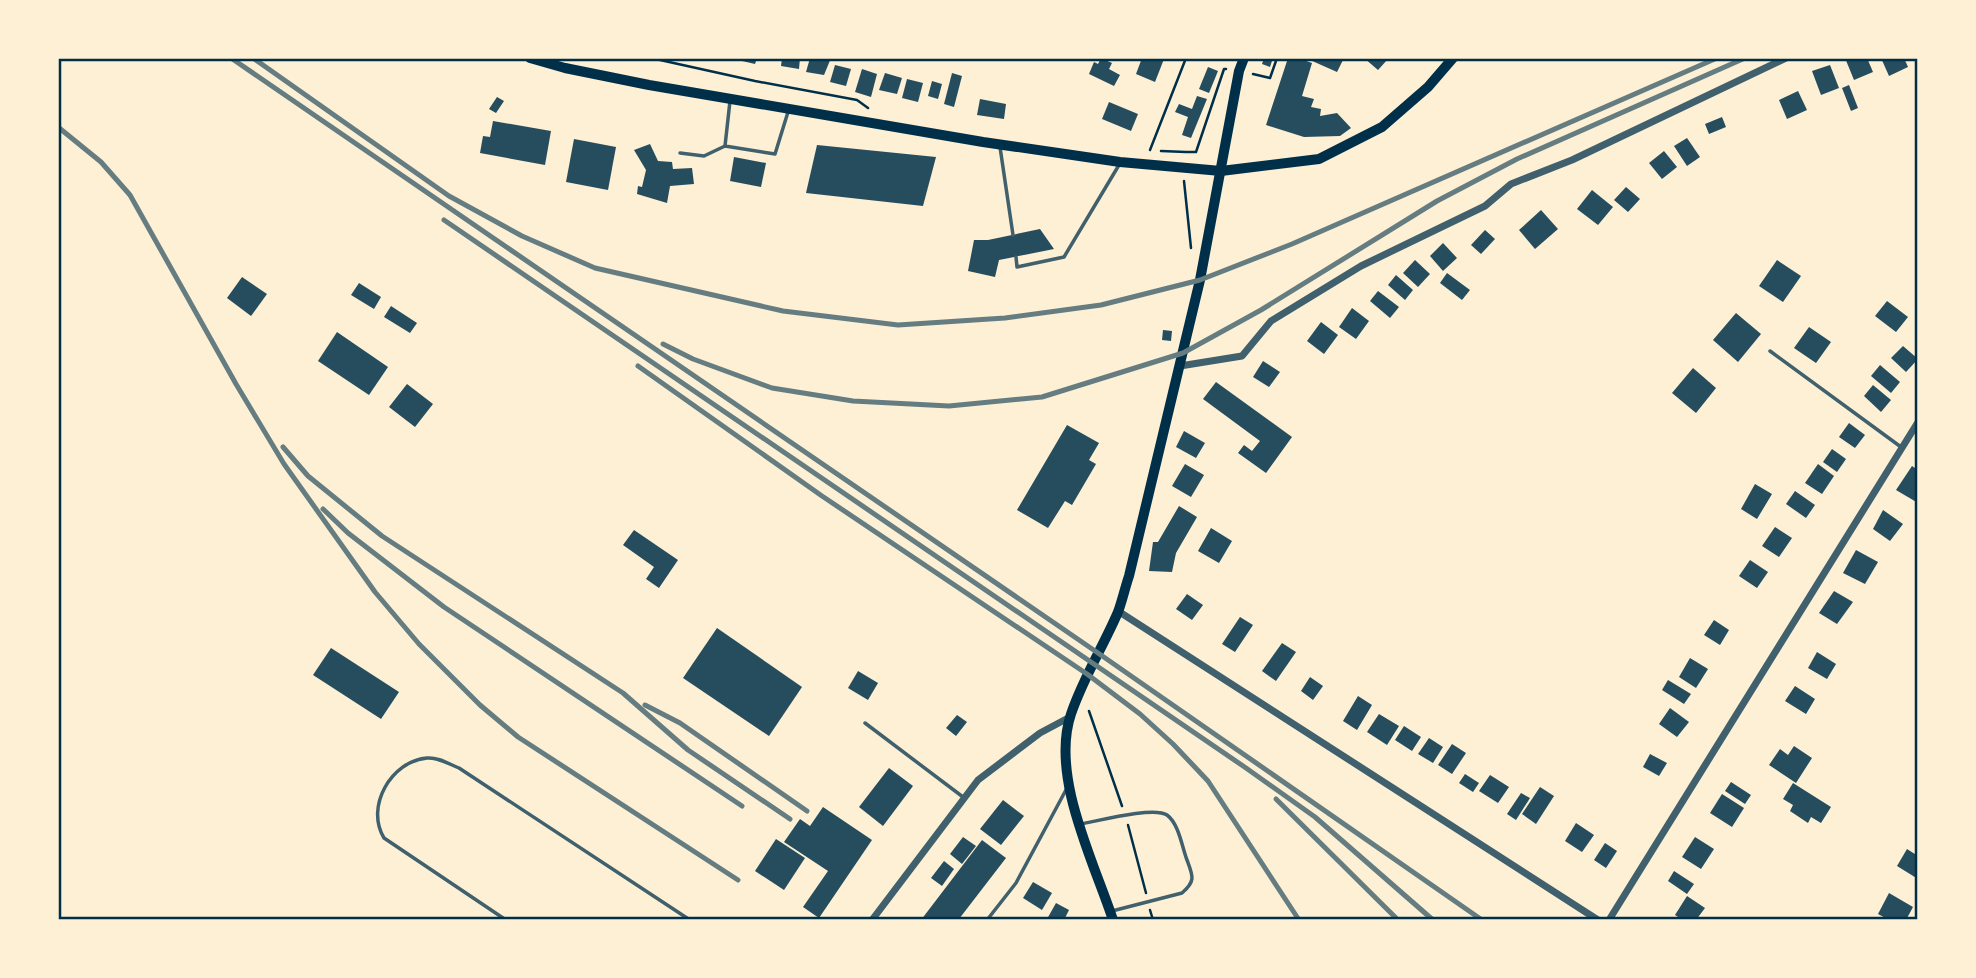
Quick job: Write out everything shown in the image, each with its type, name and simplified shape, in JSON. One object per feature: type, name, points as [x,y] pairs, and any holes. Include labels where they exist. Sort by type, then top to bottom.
[{"type":"main road","points":[[530,58],[577,71],[1000,145],[1120,162],[1221,171],[1319,159],[1382,127],[1428,87],[1453,58]]},
{"type":"main road","points":[[1111,916],[1078,824],[1065,748],[1070,717],[1092,662],[1118,611],[1155,475],[1200,280],[1239,71],[1244,58]]},
{"type":"street","points":[[1180,366],[1242,356],[1271,321],[1361,266],[1485,206],[1511,184],[1572,160],[1787,58]]},
{"type":"street","points":[[1609,920],[1918,422]]},
{"type":"street","points":[[1118,611],[1598,920]]},
{"type":"street","points":[[872,920],[978,780],[1040,733],[1070,717]]},
{"type":"lane","points":[[725,146],[730,99]]},
{"type":"lane","points":[[680,153],[704,156],[725,146],[775,153],[789,109]]},
{"type":"lane","points":[[1000,145],[1013,235]]},
{"type":"lane","points":[[1016,257],[1017,267],[1064,257],[1120,162]]},
{"type":"lane","points":[[1770,351],[1902,448]]},
{"type":"lane","points":[[864,723],[964,798]]},
{"type":"lane","points":[[506,920],[384,838],[379,830],[376,811],[381,794],[393,776],[408,764],[427,758],[459,768],[690,920]]},
{"type":"lane","points":[[987,920],[1016,883],[1069,783]]},
{"type":"lane","points":[[1078,824],[1154,811],[1167,815],[1176,828],[1193,877],[1191,886],[1182,893],[1111,916]]},
{"type":"path","points":[[651,58],[857,100],[874,112]]},
{"type":"path","points":[[1150,150],[1186,58]]},
{"type":"path","points":[[1140,149],[1186,152]]},
{"type":"building","points":[[742,58],[757,58],[755,64],[742,61]]},
{"type":"building","points":[[782,58],[800,58],[799,69],[781,66]]},
{"type":"building","points":[[810,58],[831,58],[824,75],[806,72]]},
{"type":"building","points":[[1101,58],[1112,63],[1109,69],[1120,75],[1114,86],[1089,74],[1094,62],[1098,64]]},
{"type":"building","points":[[1142,58],[1164,59],[1155,82],[1136,74]]},
{"type":"building","points":[[1264,58],[1273,58],[1270,67],[1262,64]]},
{"type":"building","points":[[1288,58],[1312,63],[1302,96],[1314,99],[1311,107],[1321,109],[1320,116],[1337,113],[1351,128],[1340,136],[1304,137],[1266,125]]},
{"type":"building","points":[[1344,58],[1337,72],[1310,60]]},
{"type":"building","points":[[1364,58],[1386,58],[1388,59],[1378,70]]},
{"type":"building","points":[[1845,58],[1867,58],[1873,72],[1854,80]]},
{"type":"building","points":[[1881,58],[1904,58],[1908,67],[1889,76]]},
{"type":"building","points":[[835,65],[851,69],[846,86],[830,82]]},
{"type":"building","points":[[1830,65],[1839,88],[1821,95],[1812,71]]},
{"type":"building","points":[[1208,67],[1218,71],[1209,93],[1199,89]]},
{"type":"building","points":[[862,69],[877,74],[871,97],[855,92]]},
{"type":"building","points":[[885,73],[902,78],[897,94],[879,90]]},
{"type":"building","points":[[952,73],[962,76],[954,107],[944,104]]},
{"type":"building","points":[[907,79],[923,83],[918,102],[902,98]]},
{"type":"building","points":[[932,81],[942,84],[938,99],[928,96]]},
{"type":"building","points":[[1849,85],[1858,108],[1851,111],[1842,88]]},
{"type":"building","points":[[1798,91],[1807,110],[1787,119],[1779,100]]},
{"type":"building","points":[[1197,96],[1207,99],[1191,138],[1182,135],[1188,117],[1175,112],[1179,104],[1192,109]]},
{"type":"building","points":[[497,97],[504,101],[496,113],[489,109]]},
{"type":"building","points":[[980,99],[1006,104],[1004,119],[977,115]]},
{"type":"building","points":[[1109,102],[1138,114],[1131,131],[1102,119]]},
{"type":"building","points":[[1722,117],[1726,127],[1709,134],[1705,124]]},
{"type":"building","points":[[493,121],[551,131],[545,165],[480,153],[483,136],[490,137]]},
{"type":"building","points":[[1687,138],[1700,157],[1687,166],[1674,146]]},
{"type":"building","points":[[574,139],[616,147],[608,190],[566,182]]},
{"type":"building","points":[[650,144],[658,161],[672,162],[673,169],[692,168],[694,184],[670,186],[667,203],[637,194],[638,186],[642,187],[646,170],[634,150]]},
{"type":"building","points":[[817,145],[936,157],[923,206],[806,193]]},
{"type":"building","points":[[1664,151],[1677,167],[1662,179],[1649,163]]},
{"type":"building","points":[[734,157],[766,163],[761,187],[730,181]]},
{"type":"building","points":[[1626,187],[1640,199],[1628,212],[1614,200]]},
{"type":"building","points":[[1592,190],[1613,207],[1598,225],[1577,209]]},
{"type":"building","points":[[1541,210],[1558,229],[1535,249],[1519,230]]},
{"type":"building","points":[[1040,229],[1054,249],[999,260],[995,277],[968,271],[974,240],[988,240]]},
{"type":"building","points":[[1485,230],[1495,239],[1481,254],[1471,245]]},
{"type":"building","points":[[1443,243],[1457,258],[1443,271],[1430,256]]},
{"type":"building","points":[[1415,260],[1430,274],[1418,287],[1403,273]]},
{"type":"building","points":[[1777,260],[1801,276],[1783,302],[1759,286]]},
{"type":"building","points":[[1447,273],[1470,290],[1462,300],[1440,283]]},
{"type":"building","points":[[1396,275],[1413,290],[1405,300],[1388,285]]},
{"type":"building","points":[[242,277],[267,294],[251,316],[227,298]]},
{"type":"building","points":[[359,283],[381,297],[374,309],[351,295]]},
{"type":"building","points":[[1378,291],[1399,307],[1390,318],[1370,301]]},
{"type":"building","points":[[1887,301],[1908,317],[1896,332],[1875,316]]},
{"type":"building","points":[[391,306],[417,323],[410,333],[384,317]]},
{"type":"building","points":[[1352,308],[1369,321],[1356,339],[1339,327]]},
{"type":"building","points":[[1736,313],[1761,334],[1738,362],[1713,340]]},
{"type":"building","points":[[1321,322],[1338,335],[1324,354],[1307,341]]},
{"type":"building","points":[[1809,327],[1831,342],[1816,363],[1794,348]]},
{"type":"building","points":[[1163,330],[1172,331],[1171,341],[1162,340]]},
{"type":"building","points":[[337,332],[388,367],[369,395],[318,361]]},
{"type":"building","points":[[1903,346],[1918,359],[1906,372],[1891,358]]},
{"type":"building","points":[[1263,361],[1280,372],[1269,387],[1253,377]]},
{"type":"building","points":[[1880,365],[1900,382],[1891,393],[1871,376]]},
{"type":"building","points":[[1693,368],[1716,388],[1696,413],[1672,393]]},
{"type":"building","points":[[1216,382],[1292,437],[1266,473],[1238,453],[1244,445],[1252,451],[1260,441],[1203,399]]},
{"type":"building","points":[[407,384],[433,404],[415,427],[389,407]]},
{"type":"building","points":[[1873,385],[1891,400],[1881,412],[1864,396]]},
{"type":"building","points":[[1849,423],[1865,435],[1855,448],[1839,437]]},
{"type":"building","points":[[1067,425],[1099,443],[1089,460],[1096,464],[1072,505],[1065,501],[1048,528],[1017,510]]},
{"type":"building","points":[[1184,431],[1205,443],[1196,458],[1176,447]]},
{"type":"building","points":[[1832,449],[1846,459],[1837,472],[1823,462]]},
{"type":"building","points":[[1185,464],[1204,475],[1191,497],[1172,486]]},
{"type":"building","points":[[1818,464],[1834,476],[1822,494],[1805,483]]},
{"type":"building","points":[[1912,466],[1918,470],[1918,503],[1896,490]]},
{"type":"building","points":[[1755,484],[1772,494],[1757,519],[1741,509]]},
{"type":"building","points":[[1795,491],[1815,505],[1806,518],[1786,504]]},
{"type":"building","points":[[1179,506],[1197,517],[1176,553],[1172,572],[1149,571],[1153,542],[1158,542]]},
{"type":"building","points":[[1883,510],[1903,524],[1890,541],[1873,529]]},
{"type":"building","points":[[1775,527],[1792,538],[1779,557],[1762,546]]},
{"type":"building","points":[[1211,528],[1232,541],[1219,563],[1198,551]]},
{"type":"building","points":[[634,530],[678,560],[659,588],[646,579],[654,567],[623,545]]},
{"type":"building","points":[[1856,550],[1878,562],[1865,584],[1843,573]]},
{"type":"building","points":[[1750,560],[1768,572],[1757,588],[1739,576]]},
{"type":"building","points":[[1834,591],[1853,602],[1837,624],[1819,613]]},
{"type":"building","points":[[1187,594],[1203,605],[1192,620],[1176,609]]},
{"type":"building","points":[[1240,617],[1253,625],[1235,652],[1222,644]]},
{"type":"building","points":[[1714,620],[1729,630],[1720,645],[1704,635]]},
{"type":"building","points":[[717,628],[802,687],[769,736],[683,678]]},
{"type":"building","points":[[1282,643],[1296,652],[1276,681],[1262,671]]},
{"type":"building","points":[[331,648],[399,692],[381,719],[313,675]]},
{"type":"building","points":[[1817,652],[1836,664],[1827,679],[1808,668]]},
{"type":"building","points":[[1690,658],[1708,669],[1696,688],[1679,677]]},
{"type":"building","points":[[858,671],[878,683],[868,700],[848,688]]},
{"type":"building","points":[[1310,677],[1323,686],[1313,700],[1301,691]]},
{"type":"building","points":[[1668,680],[1691,694],[1684,704],[1662,690]]},
{"type":"building","points":[[1795,686],[1815,699],[1806,714],[1785,701]]},
{"type":"building","points":[[1358,696],[1372,705],[1357,730],[1343,721]]},
{"type":"building","points":[[1670,708],[1689,722],[1677,737],[1659,724]]},
{"type":"building","points":[[1379,714],[1399,726],[1387,745],[1367,732]]},
{"type":"building","points":[[957,715],[967,722],[956,736],[946,728]]},
{"type":"building","points":[[1404,726],[1421,737],[1412,751],[1395,740]]},
{"type":"building","points":[[1429,738],[1443,747],[1433,763],[1418,754]]},
{"type":"building","points":[[1452,744],[1466,753],[1452,774],[1438,765]]},
{"type":"building","points":[[1794,746],[1812,758],[1796,783],[1769,765],[1780,749],[1788,755]]},
{"type":"building","points":[[1650,754],[1667,763],[1659,776],[1643,767]]},
{"type":"building","points":[[889,768],[913,786],[883,826],[859,807]]},
{"type":"building","points":[[1465,774],[1479,783],[1473,792],[1459,783]]},
{"type":"building","points":[[1490,775],[1509,787],[1498,803],[1479,791]]},
{"type":"building","points":[[1731,782],[1751,795],[1745,804],[1725,791]]},
{"type":"building","points":[[1793,783],[1831,807],[1821,823],[1811,817],[1808,823],[1790,811],[1793,805],[1783,799]]},
{"type":"building","points":[[1540,787],[1554,796],[1536,824],[1522,814]]},
{"type":"building","points":[[1521,793],[1530,798],[1516,820],[1507,814]]},
{"type":"building","points":[[1722,794],[1744,808],[1732,827],[1710,813]]},
{"type":"building","points":[[1003,800],[1024,816],[1001,845],[980,829]]},
{"type":"building","points":[[823,807],[872,840],[819,918],[803,907],[828,871],[784,842],[800,819],[810,826]]},
{"type":"building","points":[[1576,823],[1594,835],[1582,852],[1565,841]]},
{"type":"building","points":[[963,837],[976,846],[962,864],[950,854]]},
{"type":"building","points":[[1695,837],[1714,849],[1701,869],[1682,857]]},
{"type":"building","points":[[776,839],[805,858],[784,890],[755,871]]},
{"type":"building","points":[[982,840],[1006,858],[959,919],[921,920]]},
{"type":"building","points":[[1605,843],[1617,851],[1606,868],[1594,860]]},
{"type":"building","points":[[1907,849],[1918,856],[1918,879],[1897,866]]},
{"type":"building","points":[[944,861],[954,869],[942,886],[931,878]]},
{"type":"building","points":[[1674,871],[1694,884],[1687,894],[1668,881]]},
{"type":"building","points":[[1033,882],[1052,893],[1042,910],[1023,898]]},
{"type":"building","points":[[1889,893],[1913,907],[1906,920],[1889,920],[1878,914]]},
{"type":"building","points":[[1687,896],[1705,908],[1696,920],[1683,920],[1675,915]]},
{"type":"building","points":[[1056,903],[1069,910],[1064,920],[1047,919]]},
{"type":"railway","points":[[231,58],[1482,920]]},
{"type":"railway","points":[[253,58],[449,196],[522,236],[595,268],[783,311],[898,325],[1005,318],[1101,305],[1200,280],[1292,244],[1717,58]]},
{"type":"railway","points":[[663,344],[693,359],[772,388],[853,401],[949,406],[1042,397],[1183,353],[1261,310],[1437,201],[1517,159],[1745,58]]},
{"type":"railway","points":[[58,127],[101,162],[130,195],[284,464],[375,592],[419,644],[480,705],[518,737],[738,880]]},
{"type":"railway","points":[[444,220],[1246,768],[1315,817],[1433,920]]},
{"type":"railway","points":[[638,366],[822,496],[1087,674],[1140,714],[1208,781],[1299,920]]},
{"type":"railway","points":[[283,447],[308,476],[382,536],[623,693],[688,750],[790,819]]},
{"type":"railway","points":[[323,509],[348,533],[444,607],[742,806]]},
{"type":"railway","points":[[645,705],[680,723],[807,811]]},
{"type":"railway","points":[[1276,799],[1398,920]]}]
